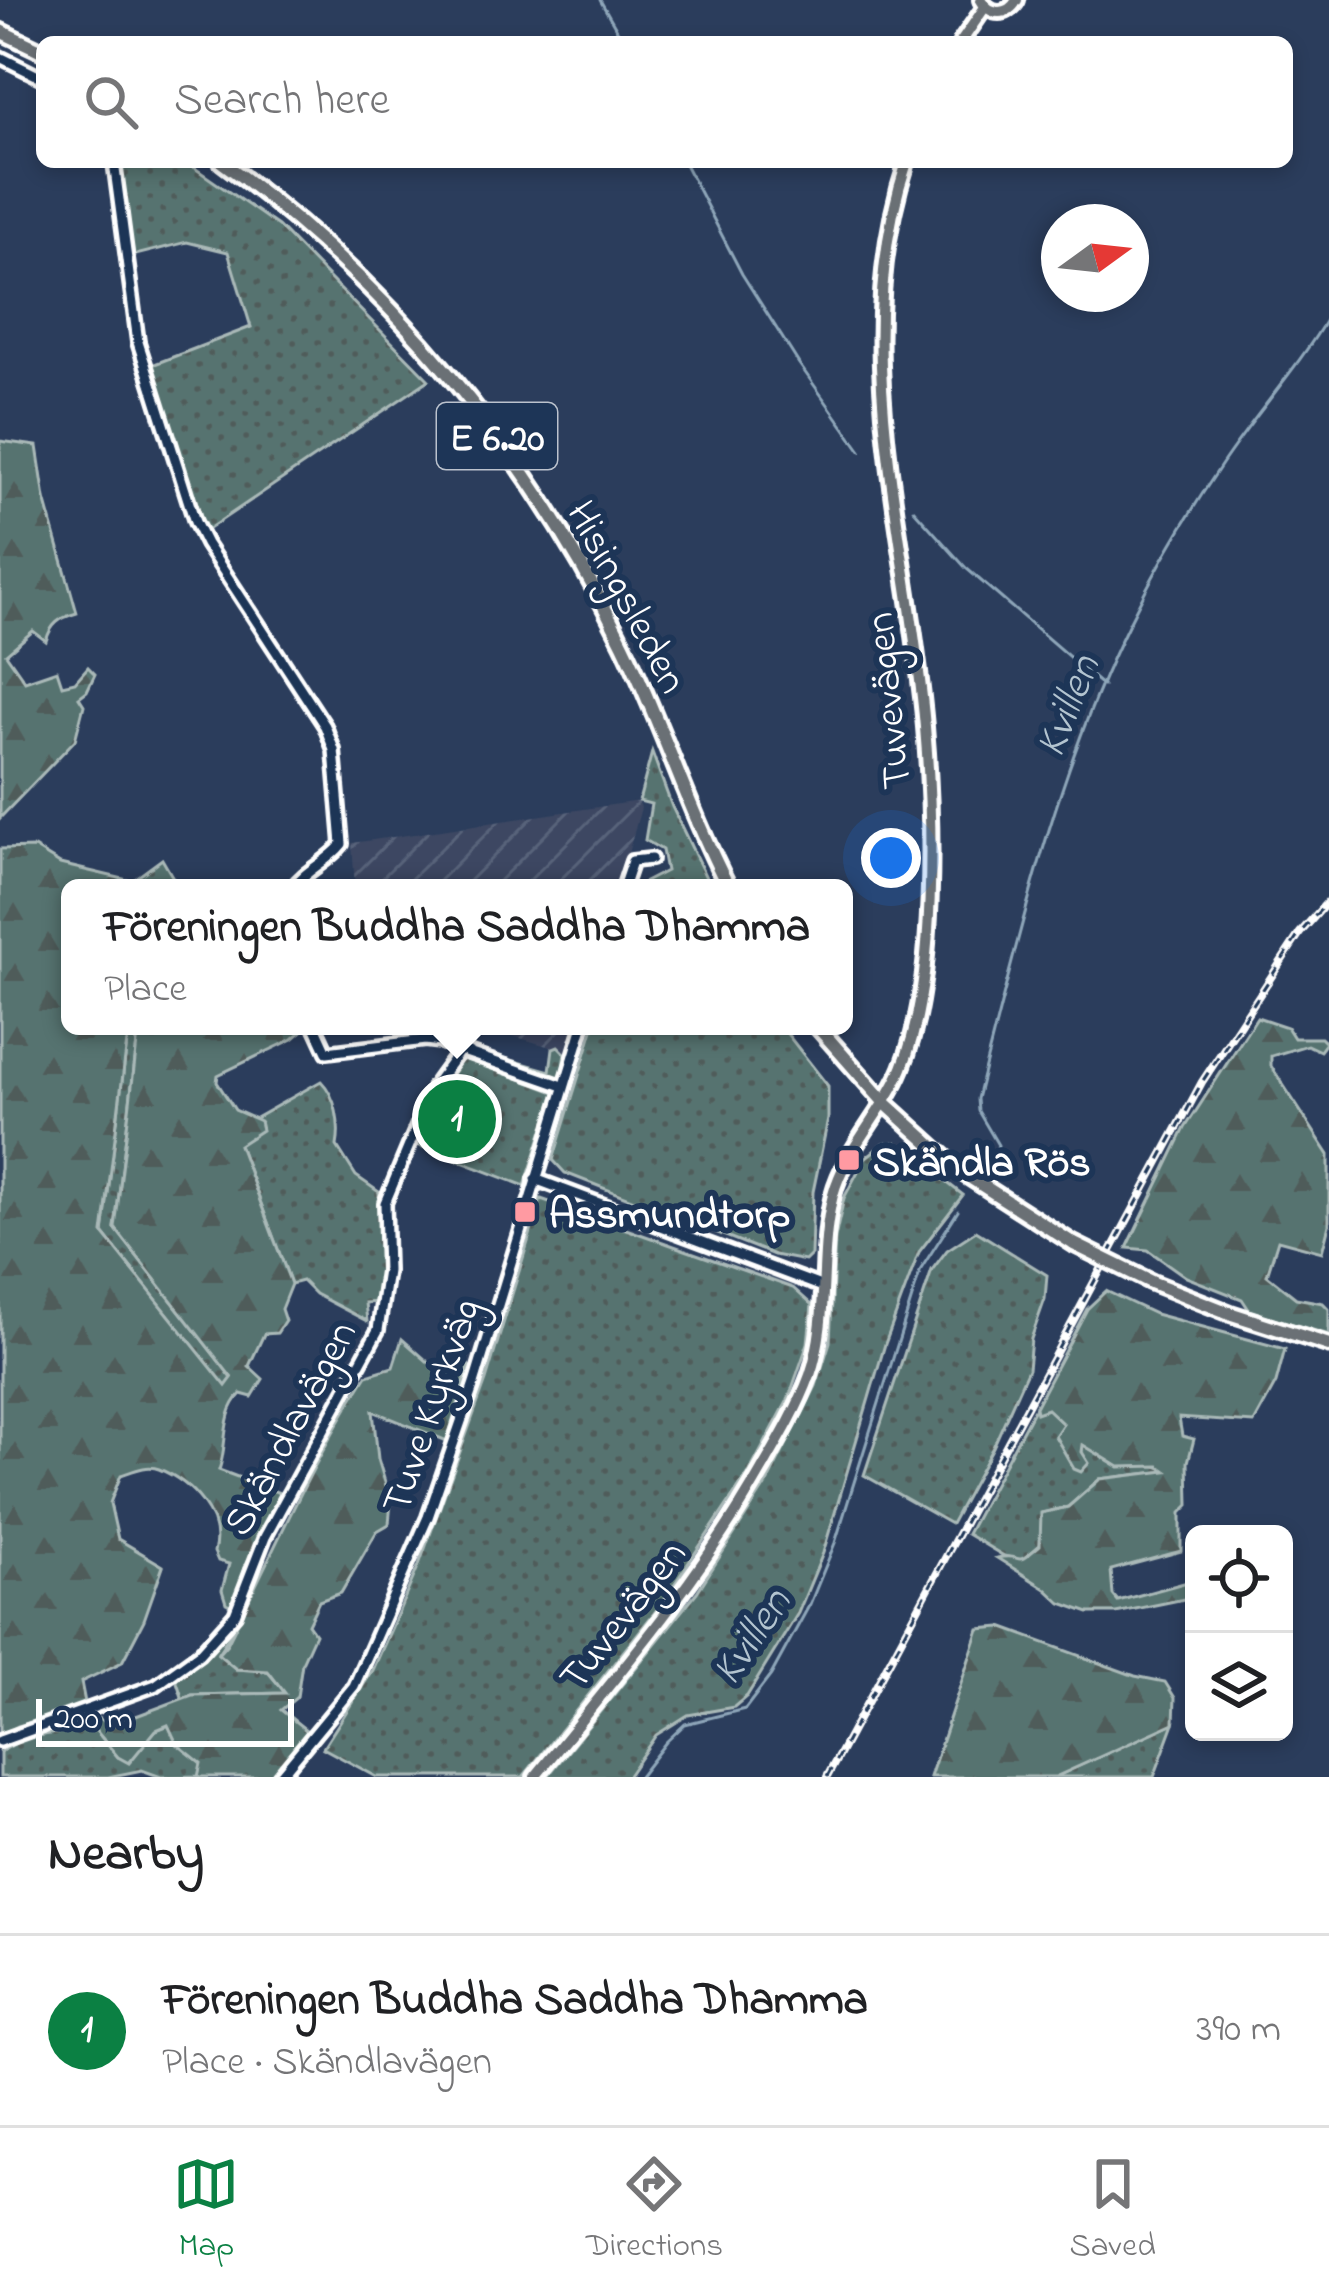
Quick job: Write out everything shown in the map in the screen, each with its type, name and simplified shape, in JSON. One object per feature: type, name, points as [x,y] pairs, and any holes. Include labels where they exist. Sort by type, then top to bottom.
[{"type":"highway","points":[[0,31],[36,48]]},
{"type":"highway","name":"Hisingsleden","points":[[230,168],[368,286],[433,356],[512,457],[571,547],[621,640],[725,879]]},
{"type":"highway","points":[[825,1035],[884,1102],[960,1171],[1074,1244],[1151,1282],[1329,1345]]},
{"type":"main road","points":[[965,36],[983,3],[1004,12],[1017,0]]},
{"type":"main road","name":"Tuvevägen","points":[[535,1777],[676,1603],[746,1498],[810,1374],[820,1333],[833,1194],[904,1063],[918,1001],[929,863],[923,708],[878,341],[884,251],[905,168]]},
{"type":"street","points":[[0,57],[36,75]]},
{"type":"street","points":[[114,168],[139,342],[200,534],[316,712],[334,751],[342,844],[329,860],[298,879]]},
{"type":"street","points":[[626,879],[632,861],[651,859]]},
{"type":"street","points":[[319,1035],[327,1052],[441,1042],[562,1086]]},
{"type":"street","name":"Tuve Kyrkväg","points":[[279,1777],[346,1698],[376,1639],[446,1467],[580,1035]]},
{"type":"street","name":"Skändlavägen","points":[[0,1741],[156,1685],[199,1654],[235,1614],[265,1537],[379,1330],[387,1271],[385,1203],[434,1086],[460,1050]]},
{"type":"street","points":[[535,1179],[824,1287]]},
{"type":"shaded area","points":[[639,801],[641,808],[621,879],[354,879],[352,843]]},
{"type":"shaded area","points":[[510,1035],[573,1035],[567,1052]]},
{"type":"green space","points":[[119,168],[195,168],[278,226],[429,380],[204,532],[152,365],[251,327],[228,252],[187,242],[132,256]]},
{"type":"green space","points":[[0,441],[37,446],[45,499],[77,613],[57,623],[46,641],[33,631],[6,654],[25,681],[57,670],[62,685],[75,682],[88,667],[95,674],[79,697],[84,705],[75,740],[0,818]]},
{"type":"green space","points":[[652,752],[707,879],[650,879],[666,871],[662,850],[645,840],[651,804],[639,801]]},
{"type":"green space","points":[[34,848],[60,864],[124,879],[61,879],[61,1035],[128,1035],[103,1233],[226,1386],[232,1378],[115,1228],[138,1035],[298,1035],[218,1075],[217,1082],[235,1110],[260,1121],[262,1130],[239,1145],[291,1284],[281,1309],[285,1321],[277,1333],[264,1334],[249,1366],[263,1379],[252,1397],[241,1394],[230,1411],[219,1470],[285,1495],[246,1564],[234,1607],[226,1603],[222,1590],[229,1564],[218,1561],[214,1526],[193,1491],[159,1469],[121,1475],[110,1503],[118,1539],[163,1566],[144,1620],[122,1662],[81,1682],[86,1708],[18,1726],[0,1736],[0,849]]},
{"type":"green space","points":[[162,859],[174,879],[135,879]]},
{"type":"green space","points":[[1257,1017],[1287,1027],[1294,1038],[1321,1038],[1326,1043],[1320,1051],[1307,1045],[1271,1056],[1271,1066],[1329,1155],[1329,1225],[1322,1252],[1278,1240],[1267,1275],[1296,1298],[1323,1303],[1329,1309],[1329,1335],[1250,1311],[1242,1299],[1186,1277],[1148,1250],[1127,1248],[1185,1128]]},
{"type":"green space","points":[[128,1035],[138,1035],[115,1228],[233,1379],[226,1387],[103,1233]]},
{"type":"green space","points":[[591,1035],[788,1035],[828,1086],[828,1119],[813,1192],[811,1255],[805,1261],[774,1255],[565,1173],[553,1160]]},
{"type":"green space","points":[[473,1042],[473,1049],[550,1071],[553,1048],[558,1046],[565,1053],[562,1074],[555,1080],[469,1051],[468,1043]]},
{"type":"green space","points":[[456,1060],[470,1060],[555,1092],[525,1186],[417,1145],[420,1140],[456,1154],[460,1145],[468,1143],[472,1134],[466,1131],[476,1104],[482,1106],[486,1095],[448,1080],[443,1092],[462,1103],[437,1093]]},
{"type":"green space","points":[[321,1081],[336,1111],[337,1146],[356,1176],[379,1192],[381,1302],[365,1303],[367,1321],[315,1294],[302,1281],[291,1284],[239,1145],[260,1122],[254,1119]]},
{"type":"green space","points":[[884,1143],[896,1143],[963,1195],[919,1252],[885,1344],[823,1553],[798,1613],[747,1696],[734,1707],[688,1715],[656,1735],[627,1777],[547,1777],[697,1592],[767,1483],[816,1386],[830,1342],[835,1238],[844,1198],[865,1158]]},
{"type":"green space","points":[[541,1199],[793,1288],[812,1305],[808,1343],[788,1400],[750,1471],[659,1607],[523,1777],[377,1777],[323,1748],[373,1670],[419,1565],[486,1380]]},
{"type":"green space","points":[[976,1231],[1047,1275],[1045,1299],[1031,1339],[1028,1369],[951,1524],[864,1475],[932,1270],[947,1250]]},
{"type":"green space","points":[[1106,1291],[1155,1314],[1285,1349],[1276,1383],[1254,1423],[1179,1418],[1182,1436],[1194,1439],[1188,1462],[1189,1505],[1181,1513],[1181,1551],[1111,1570],[1118,1601],[1185,1583],[1185,1599],[1116,1613],[1089,1613],[1061,1603],[997,1558],[1021,1559],[1031,1553],[1040,1545],[1041,1513],[1068,1507],[1100,1479],[1166,1471],[1159,1466],[1119,1467],[1083,1445],[1089,1463],[1081,1472],[1074,1469],[1055,1436],[1063,1424],[1047,1409],[1036,1413],[1087,1309]]},
{"type":"green space","points":[[402,1339],[444,1376],[457,1354],[469,1366],[447,1441],[373,1411],[378,1459],[391,1502],[389,1524],[377,1531],[341,1593],[319,1601],[308,1624],[315,1634],[302,1663],[297,1697],[281,1710],[311,1734],[276,1777],[198,1777],[201,1763],[177,1744],[168,1725],[156,1730],[129,1763],[118,1757],[93,1727],[95,1717],[112,1725],[192,1695],[285,1693],[268,1671],[236,1669],[218,1654],[347,1408],[367,1375],[393,1367]]},
{"type":"green space","points":[[1035,1407],[1036,1412],[1048,1409],[1063,1424],[1055,1436],[1065,1451],[1082,1452],[1082,1443],[1103,1454],[1167,1471],[1100,1479],[1068,1507],[1042,1513],[1040,1545],[1022,1561],[967,1534]]},
{"type":"green space","points":[[237,1624],[218,1653],[236,1669],[267,1671],[286,1693],[192,1695],[183,1700],[176,1679]]},
{"type":"green space","points":[[1001,1627],[1135,1676],[1165,1682],[1175,1698],[1174,1723],[1055,1777],[930,1777],[979,1629]]},
{"type":"green space","points":[[1174,1723],[1154,1777],[1055,1777]]},
{"type":"green space","points":[[169,1725],[201,1763],[201,1776],[161,1777],[142,1770],[108,1777],[0,1777],[0,1752],[25,1738],[93,1727],[118,1757],[133,1755],[156,1730]]},
{"type":"waterway","points":[[600,0],[621,36]]},
{"type":"waterway","points":[[687,168],[742,274],[861,451]]},
{"type":"waterway","name":"Kvillen","points":[[993,1160],[998,1145],[978,1111],[977,1099],[1041,856],[1104,678],[1173,541],[1329,315]]},
{"type":"waterway","points":[[913,509],[966,568],[1103,686]]},
{"type":"waterway","name":"Kvillen","points":[[639,1777],[685,1724],[745,1709],[771,1675],[810,1604],[835,1543],[921,1269],[958,1211]]},
{"type":"railway","points":[[827,1777],[1202,1082],[1300,933],[1329,900]]},
{"type":"place","name":"Föreningen Buddha Saddha Dhamma","points":[[457,1119]]},
{"type":"place","name":"Skändla Rös","points":[[849,1160]]},
{"type":"place","name":"Assmundtorp","points":[[525,1212]]}]
